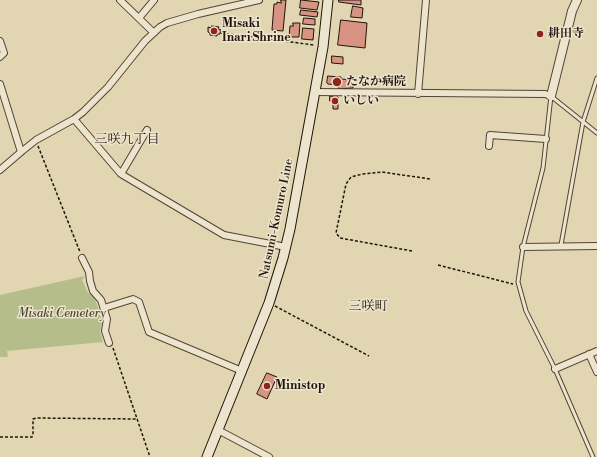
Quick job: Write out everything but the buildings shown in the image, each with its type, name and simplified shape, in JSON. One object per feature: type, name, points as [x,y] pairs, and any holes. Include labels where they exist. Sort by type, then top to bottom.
[{"type":"main road","name":"Natsumi-Komuro Line","points":[[207,457],[269,303],[286,247],[323,47],[328,0]]},
{"type":"street","points":[[120,0],[154,33]]},
{"type":"street","points":[[139,18],[154,0]]},
{"type":"street","points":[[1,167],[36,140],[74,119],[108,87],[145,41],[167,24],[177,20],[259,0]]},
{"type":"street","points":[[418,94],[426,0]]},
{"type":"street","points":[[315,92],[545,94],[551,96],[572,11],[577,0]]},
{"type":"street","points":[[0,41],[4,53],[0,57]]},
{"type":"street","points":[[0,84],[21,152]]},
{"type":"street","points":[[74,119],[121,174],[224,235],[286,247]]},
{"type":"street","points":[[121,174],[146,130]]},
{"type":"street","points":[[488,146],[490,134],[546,139]]},
{"type":"street","points":[[523,247],[561,245],[597,246]]},
{"type":"street","points":[[82,258],[89,272],[93,291],[101,300],[104,308],[107,319],[104,332],[109,343]]},
{"type":"street","points":[[104,308],[133,299],[139,302],[149,332],[242,371]]},
{"type":"street","points":[[554,369],[597,351]]},
{"type":"street","points":[[589,354],[597,372]]},
{"type":"street","points":[[218,430],[269,457]]},
{"type":"lane","points":[[561,245],[583,122],[597,78]]},
{"type":"lane","points":[[551,96],[597,134]]},
{"type":"lane","points":[[551,96],[543,168],[523,247],[519,272],[519,286],[526,311],[554,369],[593,457]]},
{"type":"path","points":[[221,33],[317,46]]},
{"type":"path","points":[[36,140],[82,258]]},
{"type":"path","points":[[412,251],[340,238],[336,233],[346,184],[351,177],[382,172],[430,179]]},
{"type":"path","points":[[438,265],[519,286]]},
{"type":"path","points":[[269,303],[369,356]]},
{"type":"path","points":[[109,343],[114,349],[150,457]]},
{"type":"path","points":[[0,437],[32,437],[34,419],[37,418],[138,419]]},
{"type":"green space","name":"Misaki Cemetery","points":[[85,276],[82,280],[88,293],[94,296],[102,320],[100,332],[103,342],[7,351],[8,357],[0,357],[0,295]]},
{"type":"place","name":"Misaki Inari Shrine","points":[[214,31]]},
{"type":"place","name":"耕田寺","points":[[540,34]]},
{"type":"place","name":"たなか病院","points":[[337,82]]},
{"type":"place","name":"いしい","points":[[335,101]]},
{"type":"place","name":"Ministop","points":[[267,386]]},
{"type":"district","name":"三咲九丁目","points":[[127,140]]},
{"type":"district","name":"三咲町","points":[[368,307]]}]
